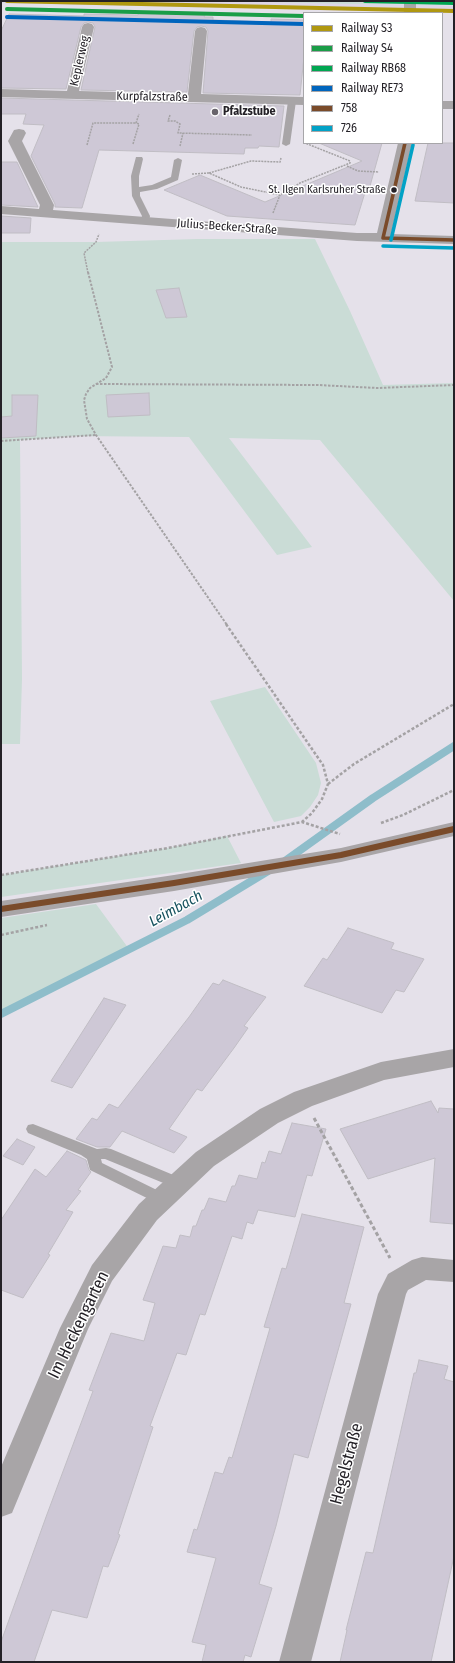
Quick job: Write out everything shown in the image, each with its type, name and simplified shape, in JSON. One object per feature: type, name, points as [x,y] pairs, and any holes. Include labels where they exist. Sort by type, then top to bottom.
[{"type":"main road","points":[[1,909],[174,883],[341,855],[454,829]]},
{"type":"street","name":"Keplerweg","points":[[72,95],[88,27]]},
{"type":"street","points":[[194,98],[202,31]]},
{"type":"street","name":"Kurpfalzstraße","points":[[1,93],[298,101]]},
{"type":"street","points":[[443,105],[454,105]]},
{"type":"street","points":[[19,133],[15,141],[47,205],[45,213]]},
{"type":"street","points":[[383,238],[405,144]]},
{"type":"street","name":"Julius-Becker-Straße","points":[[1,210],[383,238],[454,240]]},
{"type":"street","name":"Im Heckengarten","points":[[3,1493],[74,1328],[102,1273],[148,1212],[205,1159],[269,1116],[303,1098],[381,1071],[454,1058]]},
{"type":"street","points":[[406,1277],[422,1268],[454,1271]]},
{"type":"street","name":"Hegelstraße","points":[[295,1662],[392,1294],[398,1282],[406,1277]]},
{"type":"lane","points":[[286,144],[298,101]]},
{"type":"lane","points":[[139,159],[135,176],[136,190],[137,199],[146,216],[145,221]]},
{"type":"lane","points":[[136,190],[154,187],[175,178],[178,160]]},
{"type":"lane","points":[[33,1129],[96,1155],[106,1153],[170,1191],[95,1166],[94,1156],[33,1129]]},
{"type":"path","points":[[133,147],[139,124],[136,123],[139,113]]},
{"type":"path","points":[[170,114],[168,121],[175,121],[180,124],[178,133],[252,135]]},
{"type":"path","points":[[87,145],[93,123],[136,123]]},
{"type":"path","points":[[180,147],[183,133]]},
{"type":"path","points":[[175,176],[209,173],[251,161],[280,162],[283,147],[286,144]]},
{"type":"path","points":[[209,173],[241,187],[280,195],[300,184],[350,163],[350,161],[308,144]]},
{"type":"path","points":[[346,165],[358,171],[398,173]]},
{"type":"path","points":[[102,218],[99,237],[96,242],[84,253],[84,256],[112,367],[106,378],[90,388],[84,400],[87,419],[96,435],[323,765],[328,784]]},
{"type":"path","points":[[96,384],[318,385],[377,388],[454,385]]},
{"type":"path","points":[[1,441],[96,435]]},
{"type":"path","points":[[302,822],[312,813],[322,799],[328,784],[354,764],[454,704]]},
{"type":"path","points":[[374,826],[403,815],[454,790]]},
{"type":"path","points":[[1,875],[168,848],[302,822],[340,834],[345,834]]},
{"type":"path","points":[[303,1098],[406,1277]]},
{"type":"shaded area","points":[[1,1],[230,1],[435,5],[454,6],[454,13],[443,12],[1,3]]},
{"type":"shaded area","points":[[230,1],[403,1],[403,4],[352,4]]},
{"type":"shaded area","points":[[198,239],[315,239],[350,311],[383,385],[454,383],[454,601],[320,440],[229,438],[312,547],[277,555],[189,437],[73,436],[20,440],[22,679],[20,744],[1,744],[1,242],[96,242]]},
{"type":"shaded area","points":[[265,687],[316,763],[321,783],[318,795],[310,807],[301,816],[274,822],[210,701]]},
{"type":"shaded area","points":[[227,836],[241,863],[1,897],[1,875],[168,848]]},
{"type":"shaded area","points":[[96,904],[129,949],[1,1014],[1,918]]},
{"type":"building","points":[[139,13],[205,15],[204,17],[213,17],[213,20],[271,22],[271,19],[303,20],[303,66],[300,95],[203,93],[208,31],[206,27],[201,26],[197,27],[194,31],[187,92],[81,90],[95,27],[93,23],[88,22],[84,23],[81,27],[66,89],[1,88],[1,31],[9,14],[84,16],[84,14],[138,15]]},
{"type":"building","points":[[1,98],[284,106],[279,147],[259,146],[258,148],[245,148],[244,154],[99,150],[82,208],[55,207],[55,204],[31,156],[44,125],[23,124],[26,114],[1,114]]},
{"type":"building","points":[[454,143],[454,203],[415,201],[428,144]]},
{"type":"building","points":[[321,144],[382,144],[370,186],[367,186],[355,225],[227,216],[164,190],[200,175],[265,202],[362,161]]},
{"type":"building","points":[[1,162],[17,162],[38,207],[1,205]]},
{"type":"building","points":[[1,216],[31,218],[30,233],[1,233]]},
{"type":"building","points":[[179,288],[187,317],[166,318],[156,290]]},
{"type":"building","points":[[149,393],[150,415],[108,417],[106,395]]},
{"type":"building","points":[[12,395],[38,395],[36,436],[1,438],[1,417],[12,416]]},
{"type":"building","points":[[348,928],[394,943],[391,949],[424,959],[404,992],[396,990],[382,1013],[304,986],[323,958],[327,960]]},
{"type":"building","points":[[223,980],[266,997],[244,1026],[248,1028],[234,1048],[202,1091],[197,1089],[169,1129],[187,1137],[174,1153],[122,1131],[110,1147],[97,1147],[76,1139],[92,1118],[97,1120],[109,1104],[118,1108],[189,1017],[213,983],[219,985]]},
{"type":"building","points":[[104,998],[126,1005],[72,1088],[51,1081]]},
{"type":"building","points":[[431,1101],[438,1113],[439,1108],[454,1109],[454,1224],[430,1222],[435,1158],[368,1179],[340,1129]]},
{"type":"building","points":[[292,1123],[326,1129],[312,1176],[307,1175],[295,1217],[258,1210],[253,1224],[247,1222],[242,1239],[232,1236],[205,1315],[200,1314],[186,1355],[177,1353],[150,1426],[153,1427],[118,1534],[120,1535],[108,1567],[103,1566],[87,1618],[52,1610],[34,1662],[1,1662],[1,1642],[93,1391],[89,1390],[111,1333],[144,1341],[155,1303],[143,1300],[163,1246],[176,1248],[180,1235],[190,1237],[193,1226],[196,1226],[202,1210],[204,1210],[209,1198],[226,1202],[232,1186],[235,1186],[239,1175],[257,1179],[262,1162],[265,1163],[269,1151],[281,1154]]},
{"type":"building","points":[[17,1139],[35,1147],[23,1165],[3,1156]]},
{"type":"building","points":[[67,1151],[86,1160],[91,1172],[78,1190],[81,1191],[66,1210],[73,1212],[48,1254],[50,1255],[23,1298],[1,1290],[1,1220],[35,1169],[46,1177]]},
{"type":"building","points":[[302,1214],[364,1227],[344,1303],[351,1304],[308,1458],[294,1454],[276,1526],[259,1584],[272,1588],[251,1657],[245,1655],[243,1662],[202,1662],[206,1645],[192,1642],[216,1558],[187,1552],[194,1529],[197,1530],[215,1472],[223,1474],[229,1457],[232,1458],[270,1328],[264,1327],[282,1268],[286,1269]]},
{"type":"building","points":[[419,1360],[448,1366],[444,1379],[454,1382],[454,1556],[431,1662],[340,1662],[346,1630],[366,1552],[373,1553],[414,1373],[416,1373]]},
{"type":"waterway","name":"Leimbach","points":[[285,861],[373,798],[454,746]]},
{"type":"waterway","name":"Leimbach","points":[[1,1014],[187,920],[268,871]]},
{"type":"rail line","name":"S3","points":[[7,1],[454,11]]},
{"type":"rail line","name":"RB68","points":[[365,1],[454,3]]},
{"type":"rail line","name":"S4","points":[[7,9],[303,16]]},
{"type":"rail line","name":"RE73","points":[[7,17],[303,24]]},
{"type":"transit line","name":"758","points":[[383,238],[405,144]]},
{"type":"transit line","name":"726","points":[[391,240],[413,145]]},
{"type":"transit line","name":"758","points":[[383,238],[454,240]]},
{"type":"transit line","name":"726","points":[[383,246],[454,248]]},
{"type":"transit line","name":"758","points":[[1,909],[174,883],[341,855],[454,829]]},
{"type":"place","name":"Pfalzstube","points":[[215,112]]},
{"type":"place","name":"St. Ilgen Karlsruher Straße","points":[[394,190]]}]
